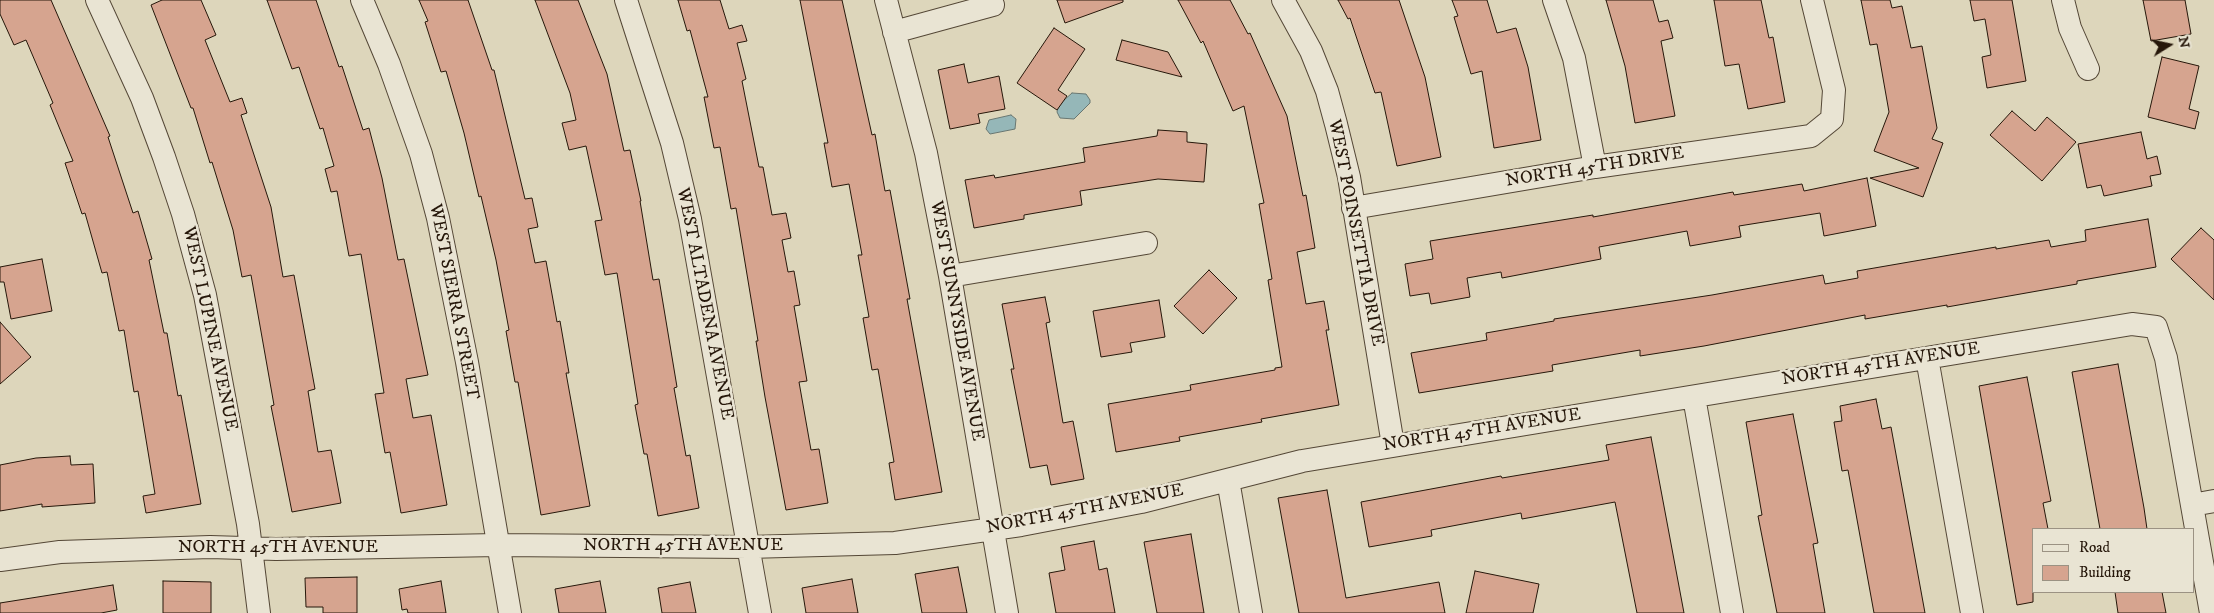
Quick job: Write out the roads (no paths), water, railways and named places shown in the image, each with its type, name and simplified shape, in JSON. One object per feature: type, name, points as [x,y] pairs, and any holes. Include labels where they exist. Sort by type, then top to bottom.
[{"type":"street","name":"WEST LUPINE AVENUE","points":[[97,0],[142,98],[183,214],[205,295],[230,423],[251,548],[259,613]]},
{"type":"street","name":"WEST SIERRA STREET","points":[[362,0],[389,64],[418,145],[438,218],[463,344],[510,613]]},
{"type":"street","name":"WEST ALTADENA AVENUE","points":[[626,0],[672,143],[690,219],[760,613]]},
{"type":"street","name":"WEST SUNNYSIDE AVENUE","points":[[886,0],[926,153],[950,276],[1007,613]]},
{"type":"street","name":"WEST POINSETTIA DRIVE","points":[[1284,0],[1311,51],[1327,91],[1348,177],[1393,445]]},
{"type":"street","points":[[1554,0],[1574,58],[1595,167]]},
{"type":"street","name":"NORTH 45TH DRIVE","points":[[1353,208],[1595,167],[1811,136],[1832,119],[1834,90],[1812,0]]},
{"type":"street","points":[[2063,0],[2070,28],[2088,69]]},
{"type":"street","points":[[894,32],[993,5]]},
{"type":"street","points":[[950,276],[1146,243]]},
{"type":"street","name":"NORTH 45TH AVENUE","points":[[0,560],[60,552],[251,548],[498,545],[748,547],[895,543],[992,530],[1141,502],[1302,461],[2132,324],[2156,327],[2166,358],[2192,505]]},
{"type":"street","points":[[1927,358],[1972,613]]},
{"type":"street","points":[[1694,396],[1732,613]]},
{"type":"street","points":[[1228,480],[1251,613]]},
{"type":"street","points":[[2211,613],[2192,505],[2214,501]]},
{"type":"water","points":[[1072,93],[1086,94],[1090,103],[1074,119],[1060,118],[1057,112],[1058,108]]},
{"type":"water","points":[[1011,115],[1016,119],[1015,129],[990,134],[986,129],[989,120]]}]
